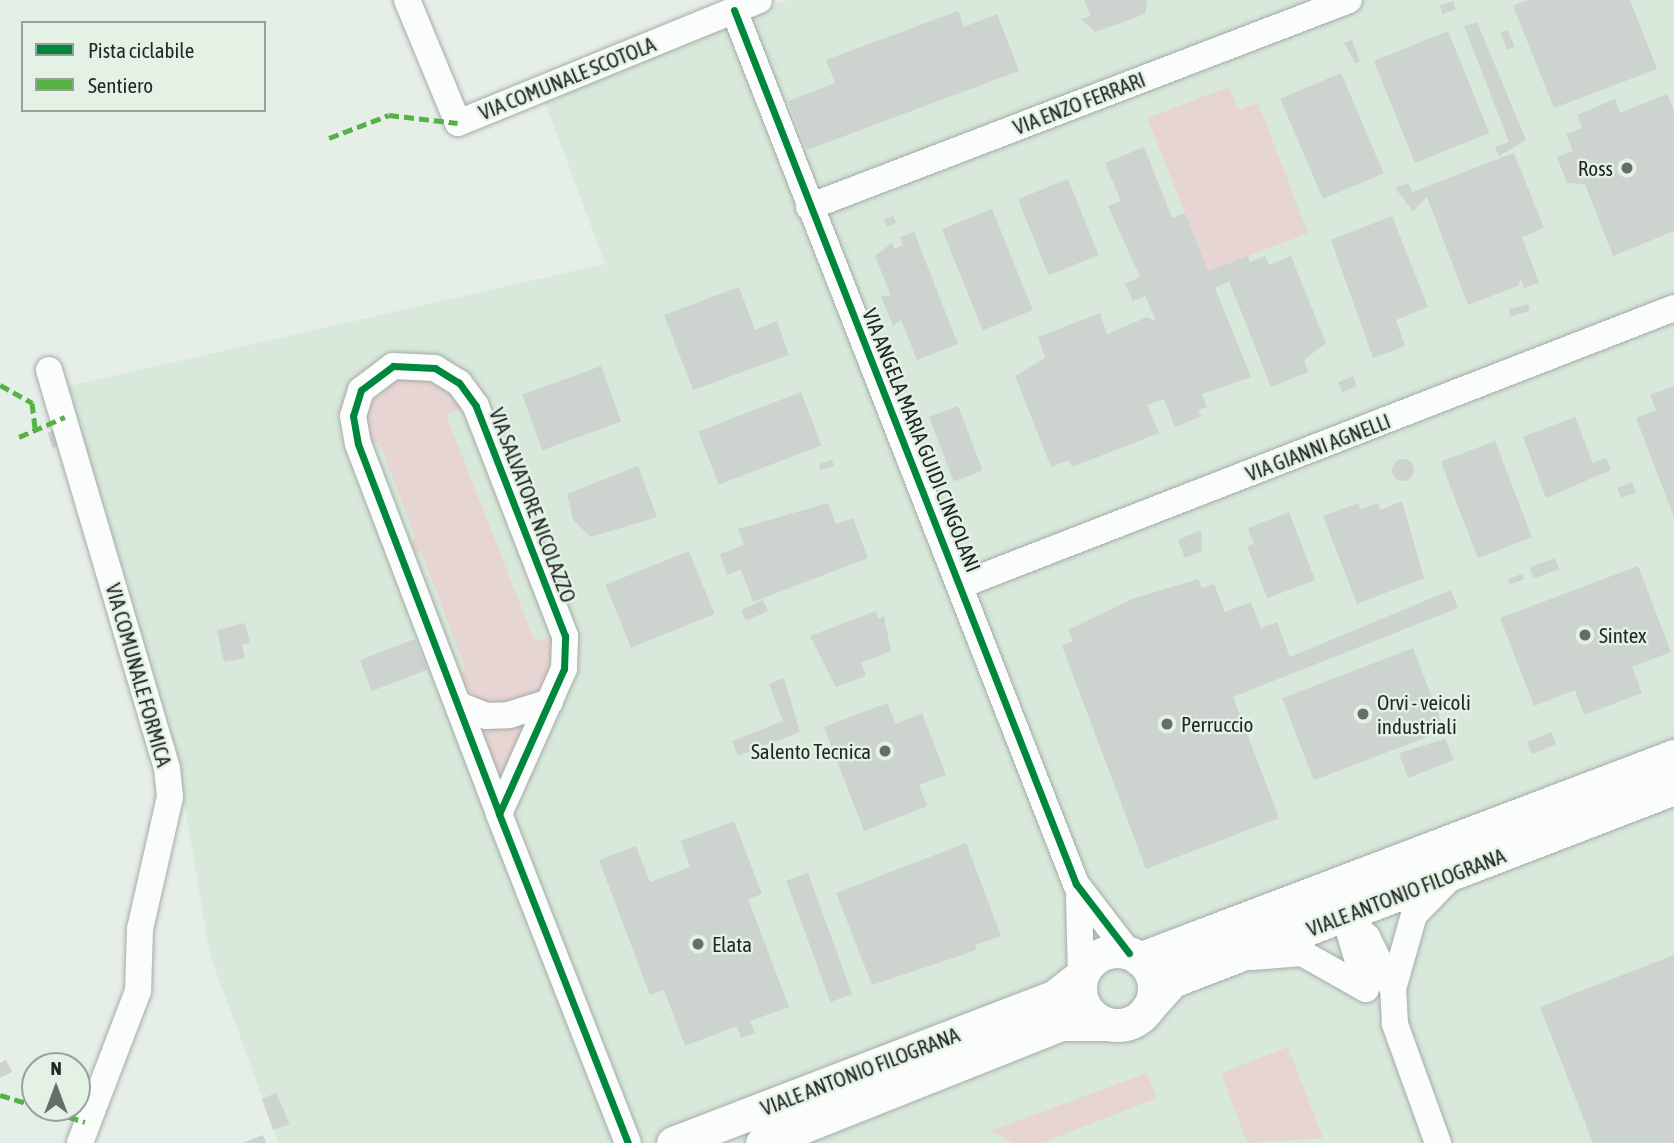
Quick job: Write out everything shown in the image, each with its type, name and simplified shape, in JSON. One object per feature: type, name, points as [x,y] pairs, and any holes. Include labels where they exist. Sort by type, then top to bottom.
[{"type":"main road","name":"VIALE ANTONIO FILOGRANA","points":[[1148,1008],[1163,986],[1233,959],[1340,902],[1674,756]]},
{"type":"main road","name":"VIALE ANTONIO FILOGRANA","points":[[1134,956],[1454,874],[1674,788]]},
{"type":"main road","points":[[1134,956],[1154,987],[1148,1008],[1130,1023],[1107,1024],[1087,1011],[1081,976],[1095,958],[1134,956]]},
{"type":"main road","name":"VIALE ANTONIO FILOGRANA","points":[[673,1143],[710,1136],[1055,996],[1081,976]]},
{"type":"main road","name":"VIALE ANTONIO FILOGRANA","points":[[762,1143],[1061,1024],[1107,1024]]},
{"type":"street","name":"VIA COMUNALE SCOTOLA","points":[[407,0],[458,122],[759,0]]},
{"type":"street","name":"VIA ENZO FERRARI","points":[[809,207],[1349,0]]},
{"type":"street","name":"VIA ANGELA MARIA GUIDI CINGOLANI","points":[[734,10],[1076,884]]},
{"type":"street","name":"VIA GIANNI AGNELLI","points":[[961,585],[1674,308]]},
{"type":"street","name":"VIA SALVATORE NICOLAZZO","points":[[499,814],[564,669],[565,636],[476,407],[459,383],[435,368],[393,366],[361,390],[353,416],[358,444],[499,814],[628,1143]]},
{"type":"street","name":"VIA COMUNALE FORMICA","points":[[49,370],[167,768],[170,796],[140,929],[138,991],[80,1143]]},
{"type":"street","points":[[459,705],[486,716],[531,711],[550,702]]},
{"type":"street","points":[[1394,989],[1414,915],[1454,874]]},
{"type":"street","points":[[1076,884],[1134,956]]},
{"type":"street","points":[[1076,884],[1081,976]]},
{"type":"street","points":[[1340,902],[1367,937],[1394,989],[1401,1044]]},
{"type":"street","points":[[1340,902],[1353,962],[1366,989],[1401,1044],[1438,1143]]},
{"type":"street","points":[[1233,959],[1302,953],[1366,989]]},
{"type":"shaded area","points":[[788,0],[1674,0],[1674,1143],[279,1143],[210,955],[185,807],[60,388],[605,264],[542,94]]},
{"type":"shaded area","points":[[1229,87],[1238,110],[1258,103],[1308,233],[1208,271],[1147,118]]},
{"type":"shaded area","points":[[402,376],[438,380],[464,408],[446,415],[535,642],[553,636],[547,683],[532,697],[494,705],[477,699],[455,674],[466,670],[422,554],[409,550],[415,536],[379,442],[368,446],[366,406]]},
{"type":"shaded area","points":[[532,719],[501,787],[477,722]]},
{"type":"shaded area","points":[[1288,1047],[1323,1138],[1247,1143],[1221,1073]]},
{"type":"shaded area","points":[[1147,1073],[1157,1098],[1042,1143],[1013,1143],[990,1131]]},
{"type":"building","points":[[1084,0],[1145,0],[1147,4],[1145,14],[1095,32],[1081,19],[1091,16]]},
{"type":"building","name":"Ross","points":[[1528,0],[1630,0],[1657,69],[1554,108],[1513,6]]},
{"type":"building","points":[[1453,1],[1456,10],[1442,14],[1440,5]]},
{"type":"building","points":[[958,11],[964,27],[997,14],[1019,71],[807,150],[788,101],[835,83],[826,60]]},
{"type":"building","points":[[1477,22],[1526,140],[1499,156],[1495,147],[1509,142],[1464,26]]},
{"type":"building","points":[[1508,30],[1515,47],[1507,50],[1501,33]]},
{"type":"building","points":[[1448,31],[1489,133],[1415,163],[1374,61]]},
{"type":"building","points":[[1352,40],[1360,62],[1355,63],[1344,43]]},
{"type":"building","points":[[1341,73],[1384,173],[1323,199],[1280,99]]},
{"type":"building","name":"Ross","points":[[1667,94],[1674,111],[1674,231],[1613,256],[1585,184],[1567,183],[1557,157],[1573,151],[1566,134],[1582,128],[1577,115],[1615,99],[1620,113]]},
{"type":"building","points":[[1144,147],[1172,218],[1185,213],[1208,271],[1248,256],[1250,262],[1265,256],[1269,265],[1291,256],[1326,343],[1304,360],[1308,372],[1271,387],[1229,281],[1215,288],[1251,377],[1202,394],[1207,407],[1198,410],[1201,416],[1175,427],[1164,399],[1147,405],[1159,433],[1072,467],[1069,460],[1051,467],[1015,376],[1045,358],[1038,337],[1100,313],[1107,334],[1147,317],[1156,321],[1145,296],[1133,301],[1125,284],[1140,277],[1108,206],[1121,201],[1105,163]]},
{"type":"building","points":[[1514,153],[1544,228],[1522,237],[1539,283],[1524,288],[1521,278],[1518,286],[1468,305],[1427,197],[1413,211],[1395,188],[1409,183],[1412,192]]},
{"type":"building","points":[[1068,179],[1099,255],[1049,275],[1018,199]]},
{"type":"building","points":[[992,209],[1033,310],[983,330],[942,229]]},
{"type":"building","points":[[894,216],[896,223],[887,227],[884,219]]},
{"type":"building","points":[[1392,216],[1428,307],[1396,320],[1405,346],[1373,358],[1331,240]]},
{"type":"building","points":[[914,232],[958,344],[917,360],[901,320],[893,326],[881,296],[891,296],[875,256],[892,243],[894,249],[903,245],[900,237]]},
{"type":"building","points":[[739,287],[755,330],[777,321],[789,355],[693,390],[664,315]]},
{"type":"building","points":[[1528,304],[1530,311],[1511,316],[1509,310]]},
{"type":"building","points":[[601,366],[621,421],[542,450],[522,395]]},
{"type":"building","points":[[1353,376],[1357,386],[1342,392],[1338,382]]},
{"type":"building","points":[[1674,386],[1674,517],[1636,418],[1656,410],[1650,395]]},
{"type":"building","points":[[801,392],[821,445],[719,485],[698,431]]},
{"type":"building","points":[[958,406],[983,470],[954,482],[929,417]]},
{"type":"building","points":[[1575,417],[1593,463],[1606,458],[1611,470],[1546,498],[1523,437]]},
{"type":"building","points":[[59,429],[64,444],[53,448],[48,433]]},
{"type":"building","points":[[1495,441],[1532,537],[1478,558],[1441,462]]},
{"type":"building","points":[[1403,459],[1413,466],[1414,470],[1407,480],[1403,481],[1393,474],[1392,470],[1399,460]]},
{"type":"building","points":[[832,460],[834,466],[821,470],[819,464]]},
{"type":"building","points":[[638,466],[657,517],[591,537],[573,520],[567,494]]},
{"type":"building","points":[[1632,482],[1636,492],[1621,498],[1617,488]]},
{"type":"building","points":[[1402,501],[1424,578],[1357,604],[1323,516],[1359,503],[1360,510],[1378,503],[1380,510]]},
{"type":"building","points":[[828,503],[836,524],[853,518],[868,558],[753,602],[741,570],[727,575],[720,554],[744,545],[738,529]]},
{"type":"building","points":[[1289,512],[1315,580],[1267,598],[1247,546],[1254,544],[1248,528]]},
{"type":"building","points":[[1201,530],[1202,551],[1185,558],[1178,540]]},
{"type":"building","points":[[689,551],[714,614],[631,648],[606,585]]},
{"type":"building","points":[[1555,558],[1559,569],[1534,579],[1530,567]]},
{"type":"building","name":"Sintex","points":[[1638,566],[1671,652],[1632,667],[1642,693],[1584,715],[1575,690],[1534,706],[1500,618]]},
{"type":"building","points":[[1522,574],[1524,580],[1510,584],[1508,579]]},
{"type":"building","name":"Perruccio","points":[[1198,579],[1202,588],[1214,584],[1225,612],[1251,602],[1261,628],[1277,622],[1290,657],[1451,590],[1458,608],[1233,697],[1279,818],[1146,869],[1062,646],[1073,641],[1068,630],[1132,599]]},
{"type":"building","points":[[763,600],[768,611],[746,621],[741,610]]},
{"type":"building","points":[[876,611],[878,619],[884,616],[891,651],[861,663],[866,676],[836,687],[810,636]]},
{"type":"building","points":[[245,623],[250,643],[242,645],[245,658],[224,662],[217,630]]},
{"type":"building","points":[[415,639],[427,670],[372,691],[360,660]]},
{"type":"building","name":"Orvi - veicoli industriali","points":[[1413,648],[1445,730],[1314,780],[1282,698]]},
{"type":"building","points":[[784,678],[800,732],[738,756],[732,741],[783,721],[769,684]]},
{"type":"building","name":"Salento Tecnica","points":[[887,703],[896,724],[922,713],[946,775],[919,785],[927,806],[864,831],[824,727]]},
{"type":"building","points":[[1551,732],[1556,744],[1532,754],[1527,742]]},
{"type":"building","points":[[1445,739],[1454,760],[1408,778],[1399,753]]},
{"type":"building","name":"Elata","points":[[734,821],[762,894],[748,899],[789,1007],[750,1021],[755,1033],[741,1038],[737,1026],[685,1046],[664,990],[650,995],[599,860],[636,846],[650,882],[690,867],[681,841]]},
{"type":"building","points":[[966,843],[1001,936],[975,945],[977,950],[872,985],[836,893]]},
{"type":"building","points":[[808,873],[852,994],[831,1002],[786,881]]},
{"type":"building","points":[[1674,955],[1674,1143],[1593,1143],[1540,1007]]},
{"type":"building","points":[[6,1060],[12,1072],[0,1078],[0,1063]]},
{"type":"building","points":[[276,1093],[290,1124],[273,1130],[262,1099]]},
{"type":"building","points":[[263,1135],[266,1143],[243,1143]]},
{"type":"marked path","points":[[329,138],[389,115],[458,123]]},
{"type":"marked path","points":[[0,385],[32,403],[35,429]]},
{"type":"marked path","points":[[19,437],[65,417]]},
{"type":"marked path","points":[[0,1095],[21,1102]]},
{"type":"cycle path","points":[[734,10],[1076,884],[1129,953]]},
{"type":"cycle path","points":[[499,814],[564,669],[565,636],[476,406],[459,383],[435,368],[393,366],[361,390],[353,416],[358,444],[499,814],[628,1143]]},
{"type":"place","name":"Ross","points":[[1627,168]]},
{"type":"place","name":"Sintex","points":[[1585,635]]},
{"type":"place","name":"Orvi - veicoli industriali","points":[[1363,714]]},
{"type":"place","name":"Perruccio","points":[[1167,724]]},
{"type":"place","name":"Salento Tecnica","points":[[885,751]]},
{"type":"place","name":"Elata","points":[[698,944]]}]
